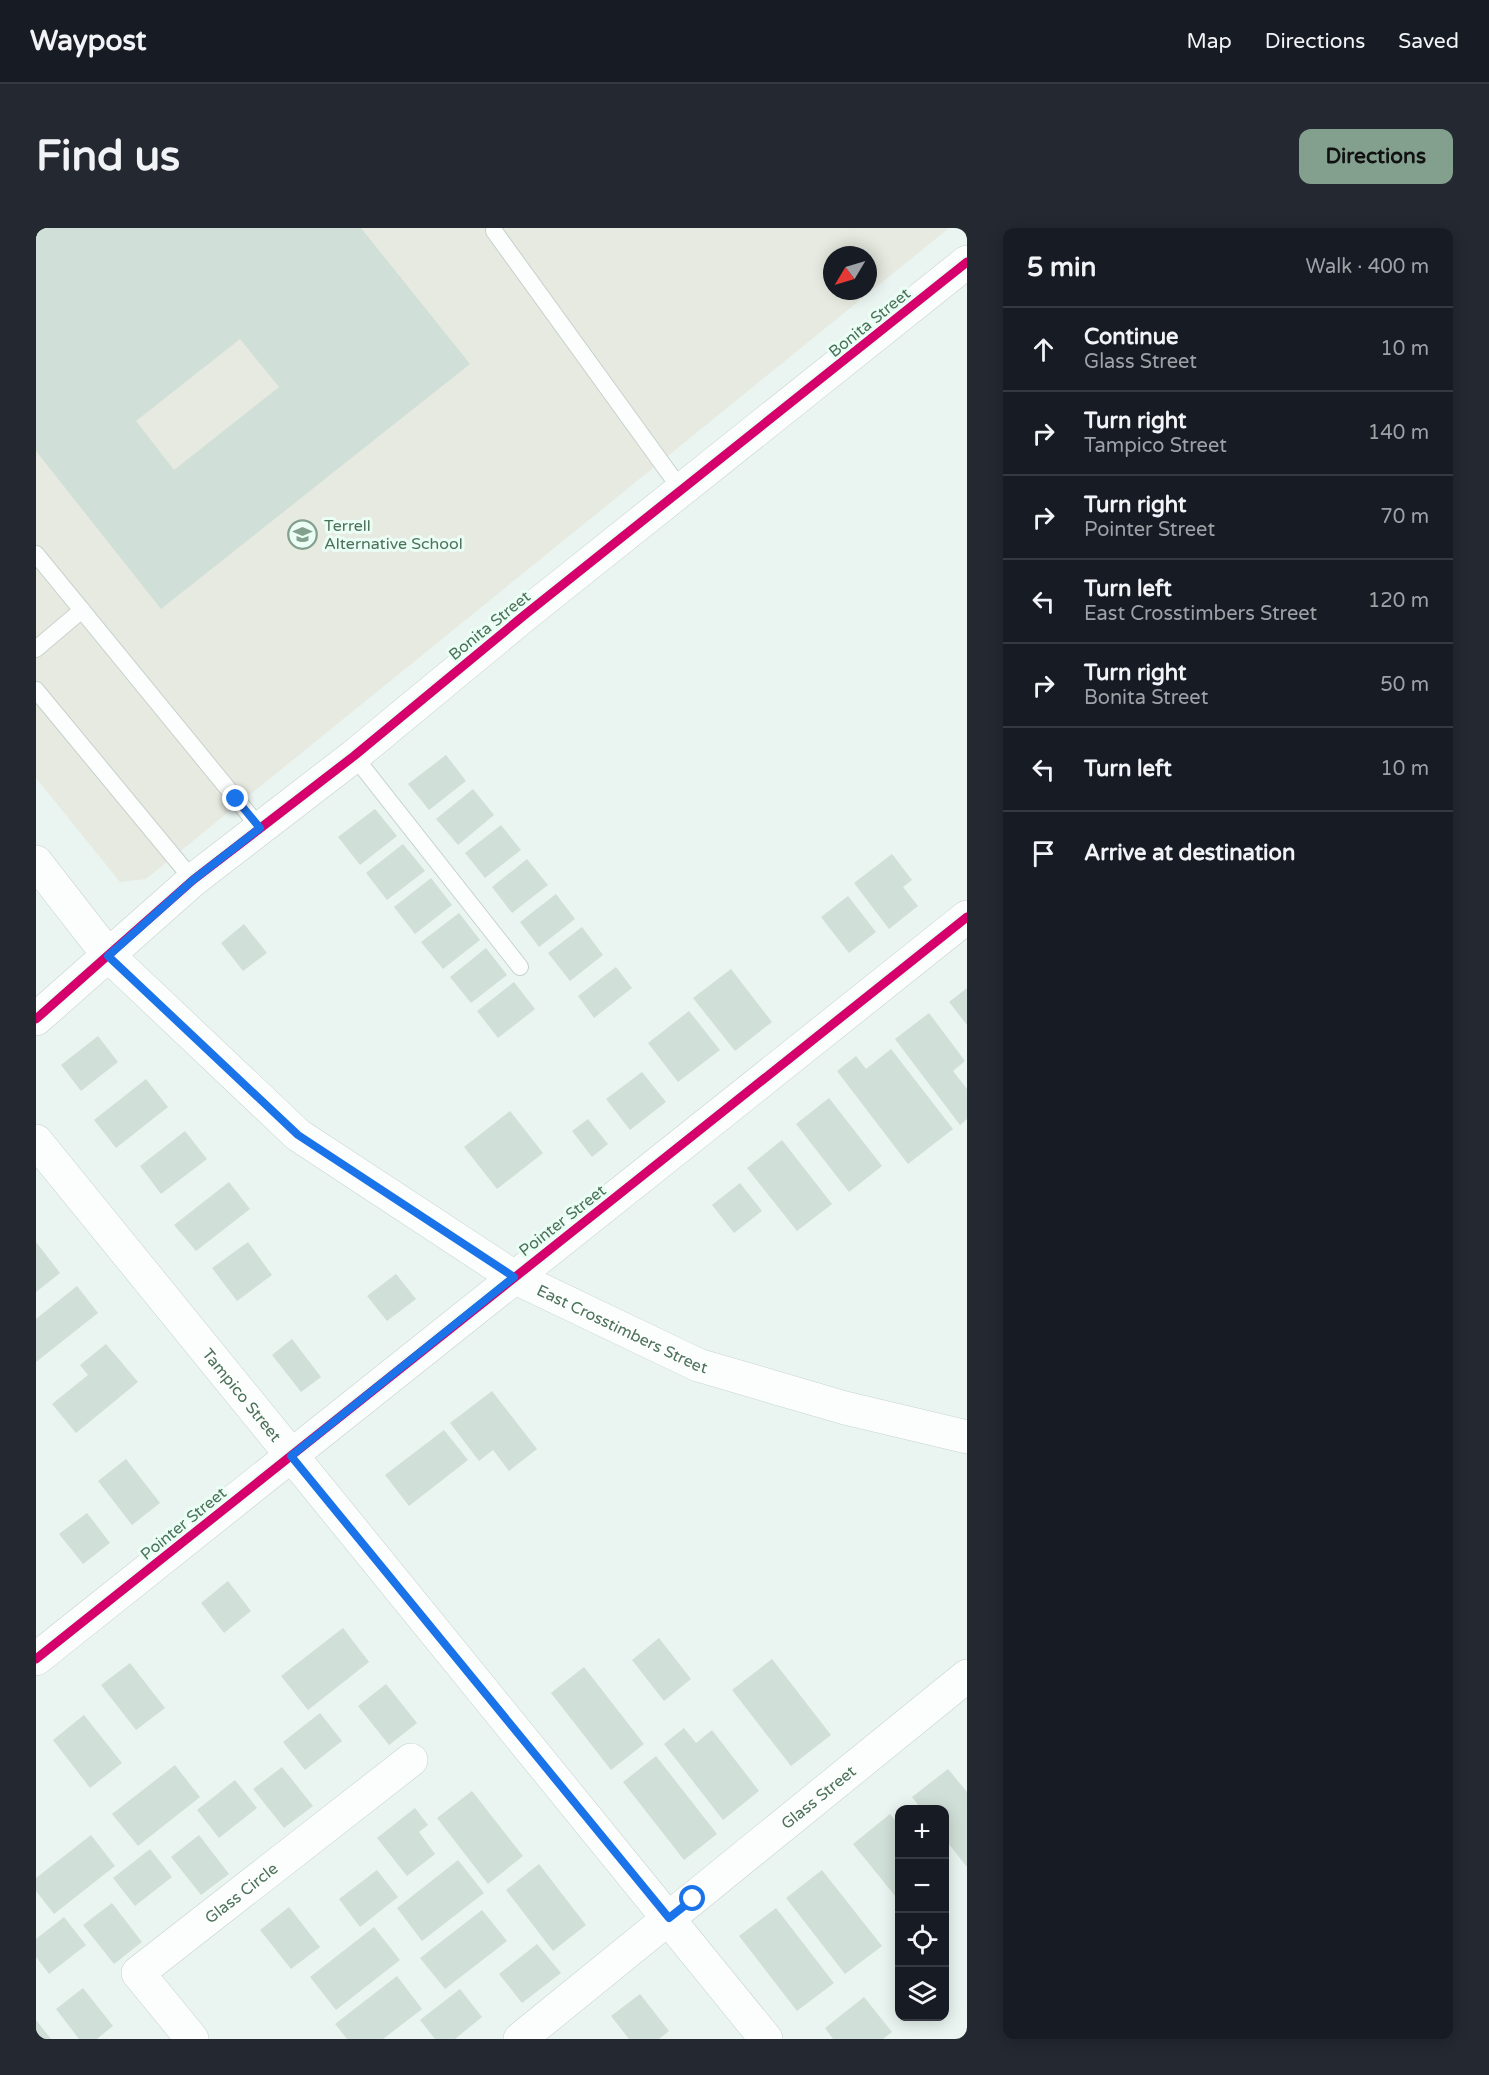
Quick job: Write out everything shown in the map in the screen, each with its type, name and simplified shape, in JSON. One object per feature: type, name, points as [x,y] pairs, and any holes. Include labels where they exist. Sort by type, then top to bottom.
[{"type":"street","name":"Bonita Street","points":[[36,1019],[193,880],[354,756],[527,613],[967,262]]},
{"type":"street","name":"East Crosstimbers Street","points":[[36,862],[108,956],[298,1135],[514,1277],[698,1365],[845,1408],[967,1437]]},
{"type":"street","name":"Pointer Street","points":[[36,1659],[967,917]]},
{"type":"street","name":"Tampico Street","points":[[36,1141],[766,2039]]},
{"type":"street","name":"Glass Street","points":[[669,1918],[967,1676]]},
{"type":"street","name":"Glass Circle","points":[[192,2039],[138,1973],[411,1760]]},
{"type":"street","points":[[520,2039],[669,1918]]},
{"type":"lane","points":[[494,231],[682,491]]},
{"type":"lane","points":[[36,554],[260,828]]},
{"type":"lane","points":[[36,649],[82,610]]},
{"type":"lane","points":[[36,690],[193,880]]},
{"type":"lane","points":[[354,756],[520,967]]},
{"type":"shaded area","name":"Terrell Alternative School","points":[[36,228],[949,228],[877,286],[877,246],[823,246],[823,300],[860,300],[146,879],[120,882],[36,778]]},
{"type":"building","points":[[36,228],[361,228],[470,364],[161,609],[36,451]],"holes":[[[240,339],[279,387],[174,470],[136,421]]]},
{"type":"building","points":[[446,755],[466,781],[429,810],[408,784]]},
{"type":"building","points":[[473,789],[494,815],[458,845],[436,819]]},
{"type":"building","points":[[375,809],[397,836],[360,865],[338,837]]},
{"type":"building","points":[[501,825],[521,850],[485,878],[465,853]]},
{"type":"building","points":[[403,844],[425,871],[387,900],[366,873]]},
{"type":"building","points":[[892,854],[912,880],[903,887],[918,906],[889,929],[854,883]]},
{"type":"building","points":[[527,859],[548,885],[512,913],[492,887]]},
{"type":"building","points":[[431,878],[452,905],[415,934],[394,907]]},
{"type":"building","points":[[556,894],[575,919],[539,947],[520,922]]},
{"type":"building","points":[[848,896],[876,932],[849,953],[821,917]]},
{"type":"building","points":[[459,913],[480,940],[443,969],[421,942]]},
{"type":"building","points":[[244,924],[267,953],[243,971],[221,943]]},
{"type":"building","points":[[582,927],[603,955],[570,981],[548,953]]},
{"type":"building","points":[[486,948],[507,975],[471,1003],[450,977]]},
{"type":"building","points":[[616,967],[632,988],[594,1018],[578,996]]},
{"type":"building","points":[[731,969],[772,1022],[735,1051],[693,998]]},
{"type":"building","points":[[514,982],[535,1009],[498,1038],[477,1011]]},
{"type":"building","points":[[967,988],[967,1025],[949,1002]]},
{"type":"building","points":[[689,1011],[720,1050],[678,1082],[648,1043]]},
{"type":"building","points":[[929,1013],[965,1061],[953,1071],[967,1089],[967,1119],[960,1125],[895,1039]]},
{"type":"building","points":[[98,1036],[118,1062],[81,1091],[61,1065]]},
{"type":"building","points":[[891,1049],[953,1129],[908,1164],[837,1071],[856,1056],[866,1069]]},
{"type":"building","points":[[642,1072],[666,1102],[630,1130],[606,1099]]},
{"type":"building","points":[[146,1079],[168,1107],[116,1148],[94,1120]]},
{"type":"building","points":[[829,1098],[882,1166],[849,1192],[796,1124]]},
{"type":"building","points":[[510,1111],[543,1153],[497,1189],[464,1147]]},
{"type":"building","points":[[588,1119],[608,1144],[592,1157],[572,1131]]},
{"type":"building","points":[[185,1131],[207,1159],[161,1194],[140,1166]]},
{"type":"building","points":[[782,1140],[832,1204],[797,1231],[747,1168]]},
{"type":"building","points":[[229,1182],[250,1209],[196,1251],[174,1225]]},
{"type":"building","points":[[740,1183],[762,1211],[734,1233],[712,1205]]},
{"type":"building","points":[[36,1242],[60,1273],[36,1292]]},
{"type":"building","points":[[248,1242],[272,1275],[237,1301],[212,1268]]},
{"type":"building","points":[[396,1274],[416,1299],[387,1321],[367,1296]]},
{"type":"building","points":[[77,1286],[98,1313],[36,1362],[36,1319]]},
{"type":"building","points":[[292,1339],[321,1377],[301,1392],[272,1355]]},
{"type":"building","points":[[106,1344],[138,1382],[76,1433],[52,1404],[88,1375],[80,1365]]},
{"type":"building","points":[[492,1391],[537,1449],[509,1471],[493,1450],[479,1461],[450,1423]]},
{"type":"building","points":[[444,1430],[468,1460],[409,1506],[385,1475]]},
{"type":"building","points":[[126,1459],[160,1503],[132,1525],[98,1481]]},
{"type":"building","points":[[87,1513],[110,1543],[83,1564],[59,1534]]},
{"type":"building","points":[[228,1581],[251,1611],[224,1633],[201,1603]]},
{"type":"building","points":[[343,1628],[369,1662],[308,1710],[281,1676]]},
{"type":"building","points":[[659,1638],[691,1679],[664,1701],[632,1660]]},
{"type":"building","points":[[772,1659],[831,1735],[791,1766],[732,1690]]},
{"type":"building","points":[[130,1663],[165,1708],[136,1730],[101,1685]]},
{"type":"building","points":[[584,1667],[644,1744],[611,1770],[551,1693]]},
{"type":"building","points":[[386,1684],[417,1723],[389,1745],[358,1706]]},
{"type":"building","points":[[320,1713],[342,1741],[305,1770],[283,1742]]},
{"type":"building","points":[[84,1715],[122,1763],[90,1788],[53,1740]]},
{"type":"building","points":[[684,1728],[696,1743],[712,1730],[759,1791],[723,1820],[664,1744]]},
{"type":"building","points":[[656,1756],[717,1834],[684,1860],[623,1782]]},
{"type":"building","points":[[175,1765],[200,1797],[138,1846],[112,1814]]},
{"type":"building","points":[[282,1767],[313,1806],[284,1828],[253,1789]]},
{"type":"building","points":[[948,1769],[967,1792],[967,1867],[949,1844],[949,1805],[918,1805],[912,1797]]},
{"type":"building","points":[[235,1780],[257,1808],[219,1838],[197,1810]]},
{"type":"building","points":[[472,1791],[523,1856],[488,1884],[437,1818]]},
{"type":"building","points":[[415,1808],[428,1825],[419,1832],[435,1854],[407,1876],[377,1838]]},
{"type":"building","points":[[890,1814],[895,1820],[895,1896],[853,1844]]},
{"type":"building","points":[[91,1835],[115,1866],[54,1914],[36,1891],[36,1878]]},
{"type":"building","points":[[199,1835],[229,1874],[201,1895],[171,1857]]},
{"type":"building","points":[[150,1849],[172,1877],[135,1906],[113,1878]]},
{"type":"building","points":[[458,1860],[484,1893],[422,1941],[397,1908]]},
{"type":"building","points":[[539,1864],[586,1925],[553,1951],[506,1890]]},
{"type":"building","points":[[377,1870],[398,1897],[360,1927],[339,1899]]},
{"type":"building","points":[[822,1870],[882,1946],[845,1974],[786,1898]]},
{"type":"building","points":[[112,1903],[142,1942],[114,1964],[83,1925]]},
{"type":"building","points":[[289,1907],[320,1947],[291,1969],[260,1930]]},
{"type":"building","points":[[776,1908],[834,1983],[797,2011],[739,1936]]},
{"type":"building","points":[[482,1910],[507,1941],[445,1989],[420,1958]]},
{"type":"building","points":[[64,1917],[86,1945],[49,1974],[36,1957],[36,1939]]},
{"type":"building","points":[[374,1927],[400,1960],[336,2010],[310,1977]]},
{"type":"building","points":[[537,1944],[561,1973],[522,2003],[499,1974]]},
{"type":"building","points":[[397,1976],[422,2009],[383,2039],[347,2039],[335,2024]]},
{"type":"building","points":[[83,1988],[113,2026],[97,2039],[79,2039],[56,2009]]},
{"type":"building","points":[[460,1989],[482,2017],[455,2039],[435,2039],[420,2020]]},
{"type":"building","points":[[640,1994],[669,2031],[659,2039],[629,2039],[611,2016]]},
{"type":"building","points":[[864,1997],[892,2032],[883,2039],[833,2039],[825,2028]]},
{"type":"building","points":[[36,2020],[51,2039],[36,2039]]},
{"type":"cycle path","points":[[36,1019],[193,880],[354,756],[527,613],[967,262]]},
{"type":"cycle path","points":[[36,1659],[967,917]]},
{"type":"place","name":"Terrell Alternative School","points":[[303,534]]},
{"type":"route","points":[[236,799],[260,828],[193,880],[108,956],[298,1135],[514,1277],[291,1456],[669,1918],[693,1899]]}]
